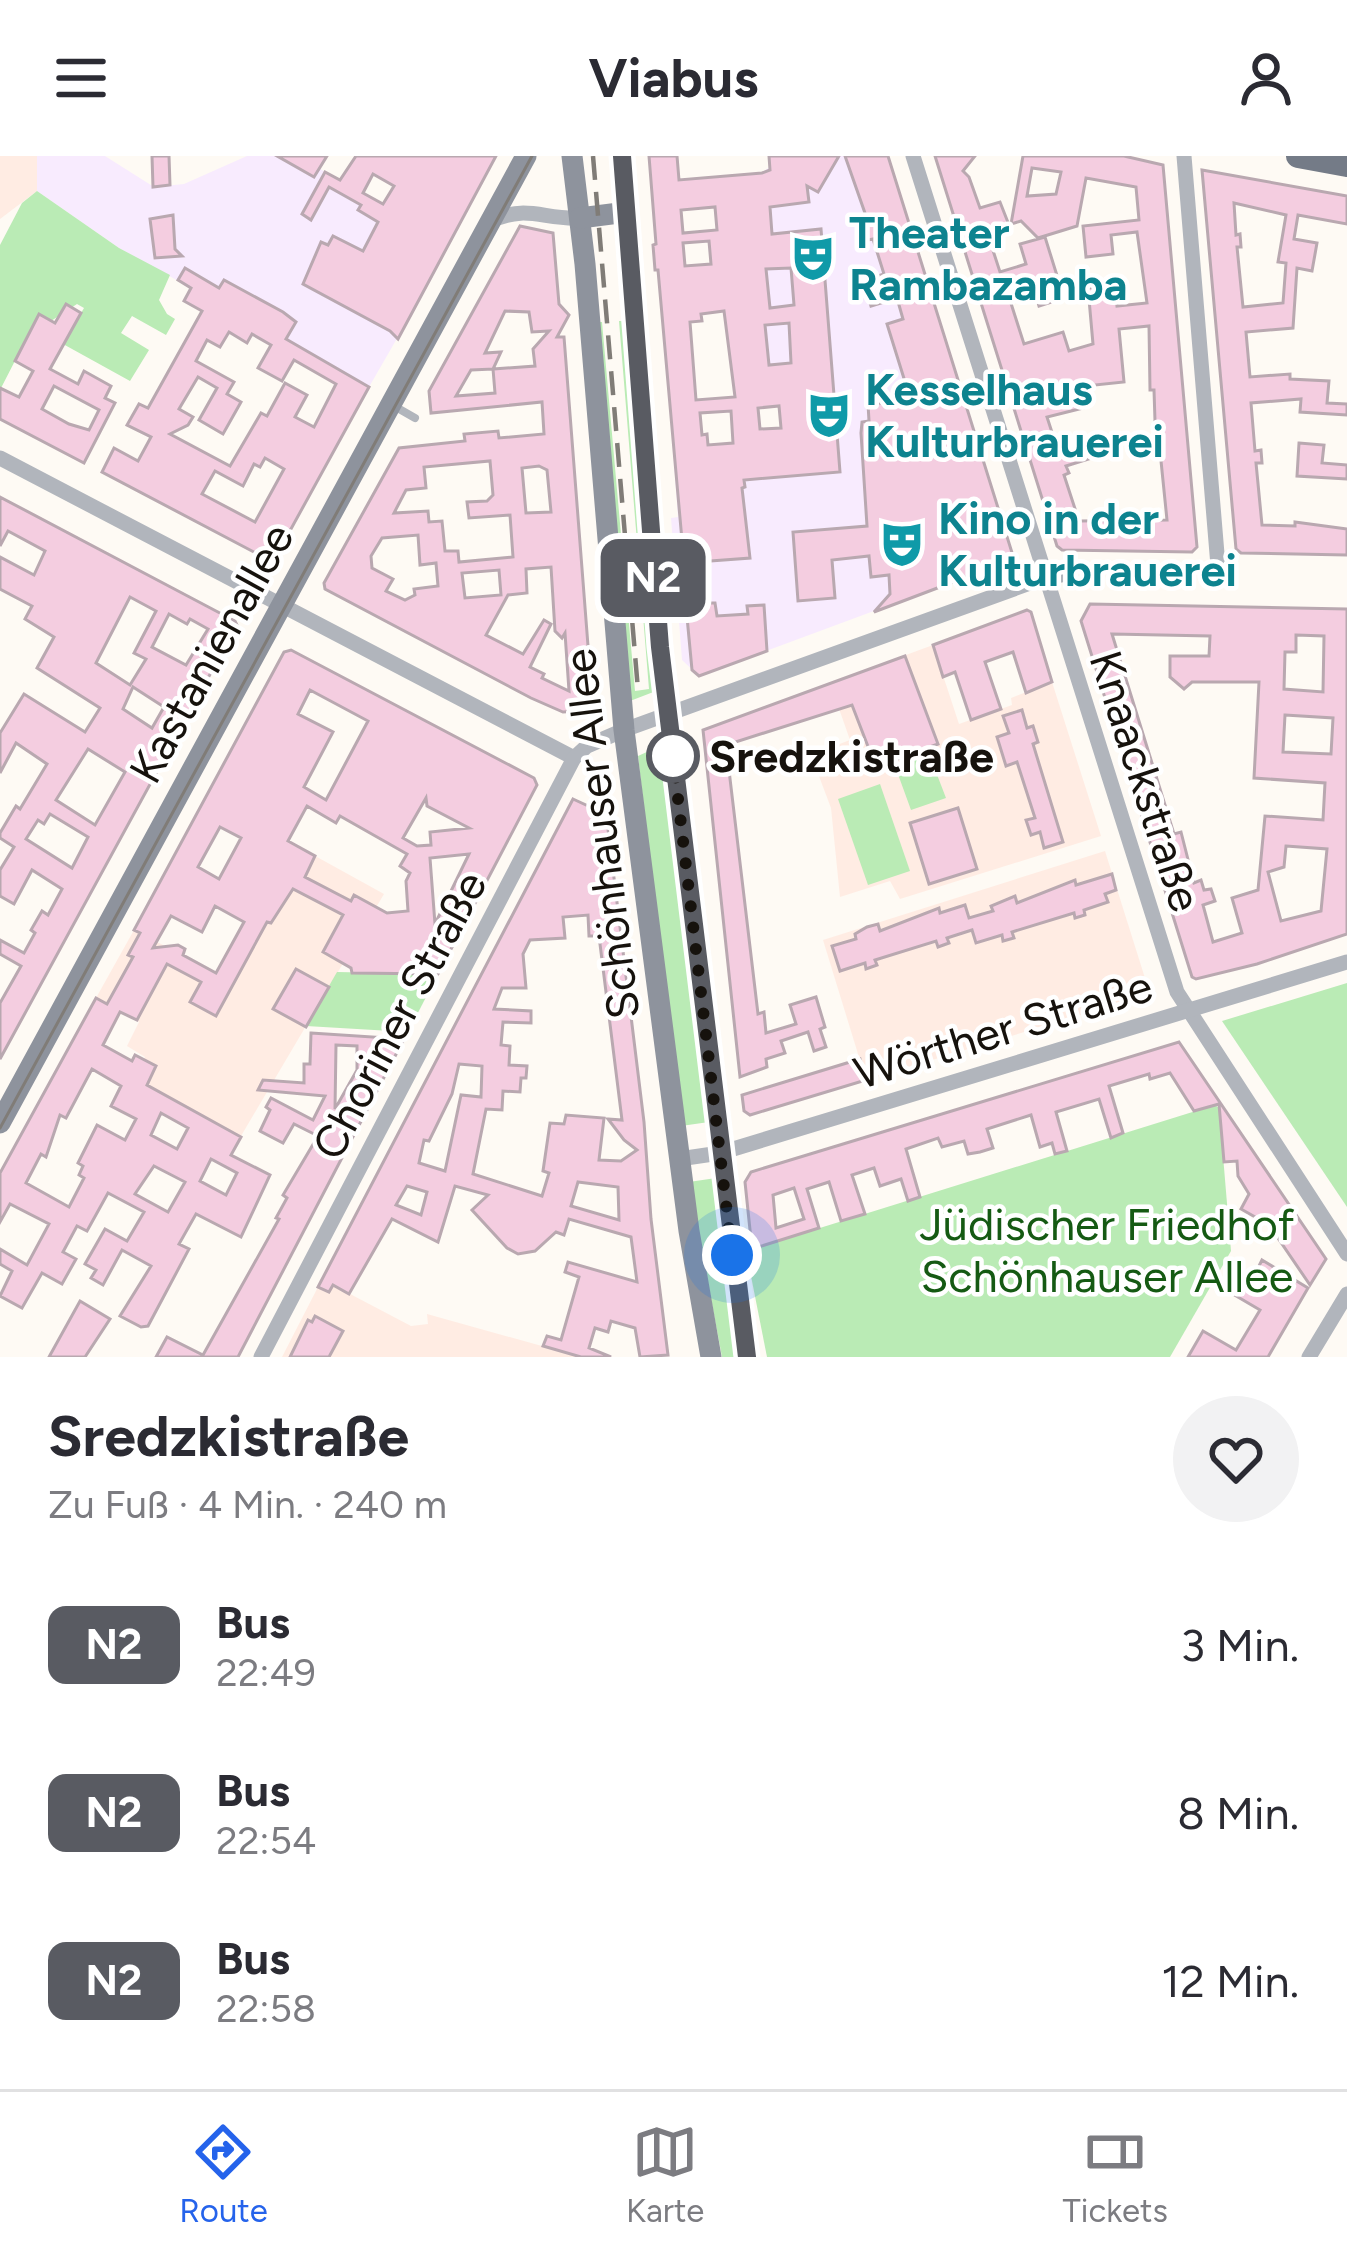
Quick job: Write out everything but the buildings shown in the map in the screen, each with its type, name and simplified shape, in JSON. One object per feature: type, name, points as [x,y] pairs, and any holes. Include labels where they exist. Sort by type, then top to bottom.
[{"type":"main road","name":"Kastanienallee","points":[[0,1123],[526,156]]},
{"type":"main road","name":"Schönhauser Allee","points":[[572,156],[624,730],[679,1159],[711,1357]]},
{"type":"main road","name":"Schönhauser Allee","points":[[622,156],[652,570],[747,1357]]},
{"type":"main road","points":[[1298,156],[1347,165]]},
{"type":"main road","points":[[580,218],[627,212]]},
{"type":"street","name":"Knaackstraße","points":[[913,156],[1177,992],[1347,1254]]},
{"type":"street","points":[[1184,156],[1219,578]]},
{"type":"street","points":[[491,221],[522,210],[558,219],[580,218]]},
{"type":"street","points":[[0,458],[574,758],[587,746],[669,713],[1066,574]]},
{"type":"street","name":"Choriner Straße","points":[[260,1357],[574,758]]},
{"type":"street","name":"Wörther Straße","points":[[679,1159],[720,1153],[1347,962]]},
{"type":"street","points":[[1309,1357],[1347,1294]]},
{"type":"lane","points":[[393,405],[415,418]]},
{"type":"shaded area","points":[[0,156],[37,156],[37,191],[0,219]]},
{"type":"shaded area","points":[[37,156],[105,156],[154,187],[184,184],[247,156],[297,156],[386,206],[369,241],[433,276],[369,387],[119,248],[37,191]]},
{"type":"shaded area","points":[[769,156],[888,156],[1014,559],[699,676],[682,660],[671,518],[678,517],[673,448],[772,440],[772,428],[781,427],[776,364],[769,365],[766,337],[753,338],[762,172],[770,167]]},
{"type":"shaded area","points":[[933,645],[959,724],[1012,705],[1011,698],[1052,682],[1101,836],[900,899],[890,881],[840,897],[831,808],[811,755],[850,740],[830,683]]},
{"type":"shaded area","points":[[288,841],[384,894],[241,1136],[134,1078],[145,1057],[127,1046],[139,1022],[96,998],[134,930],[217,973]]},
{"type":"shaded area","points":[[1105,851],[1150,994],[866,1080],[823,940]]},
{"type":"shaded area","points":[[333,1285],[411,1326],[428,1324],[427,1314],[581,1357],[282,1357],[318,1287],[329,1292]]},
{"type":"green space","points":[[37,191],[119,248],[170,275],[159,300],[175,319],[166,335],[132,316],[121,333],[149,350],[130,381],[63,344],[84,308],[77,304],[51,321],[38,316],[0,390],[0,245],[22,203]]},
{"type":"green space","points":[[619,321],[625,321],[656,691],[630,701],[597,322],[602,322],[635,691],[649,689]]},
{"type":"green space","points":[[662,745],[709,1122],[681,1126],[638,756]]},
{"type":"green space","points":[[941,750],[947,768],[936,772],[946,798],[911,810],[895,766]]},
{"type":"green space","points":[[880,784],[910,871],[868,885],[838,799]]},
{"type":"green space","points":[[337,972],[438,974],[408,1032],[306,1026]]},
{"type":"green space","points":[[1347,983],[1347,1207],[1222,1021]]},
{"type":"green space","name":"Jüdischer Friedhof Schönhauser Allee","points":[[1215,1105],[1219,1108],[1231,1251],[1170,1357],[767,1357],[750,1271],[752,1249]]},
{"type":"green space","points":[[716,1178],[741,1357],[722,1357],[689,1182]]},
{"type":"tram line","points":[[0,1128],[532,156]]},
{"type":"railway","points":[[593,156],[638,690]]},
{"type":"bus line","name":"N2","points":[[622,156],[660,647],[747,1357]]},
{"type":"place","name":"Theater Rambazamba","points":[[813,258]]},
{"type":"place","name":"Kesselhaus Kulturbrauerei","points":[[829,415]]},
{"type":"place","name":"Kino in der Kulturbrauerei","points":[[902,544]]},
{"type":"place","name":"Sredzkistraße","points":[[673,756]]},
{"type":"route","points":[[673,756],[732,1255]]}]
